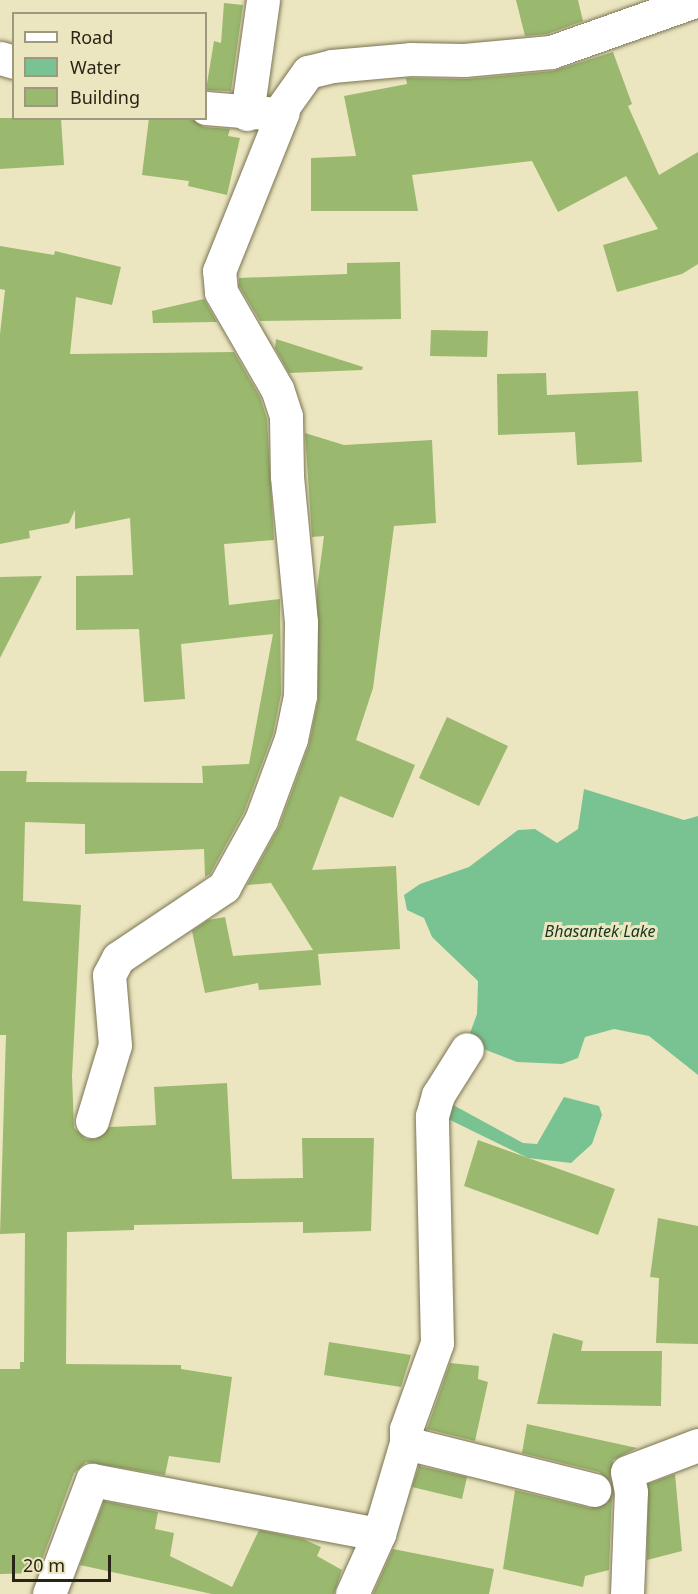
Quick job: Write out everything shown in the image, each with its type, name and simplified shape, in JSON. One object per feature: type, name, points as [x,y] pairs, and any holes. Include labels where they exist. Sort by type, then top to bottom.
[{"type":"street","points":[[247,114],[263,0]]},
{"type":"street","points":[[92,1121],[115,1045],[109,975],[118,958],[224,887],[261,820],[291,739],[300,696],[301,622],[287,476],[286,416],[277,389],[221,292],[219,271],[283,112],[298,82],[308,72],[332,66],[410,59],[464,60],[551,52],[698,0]]},
{"type":"street","points":[[207,108],[247,114],[283,112]]},
{"type":"street","points":[[352,1594],[380,1534],[406,1443],[406,1429],[437,1343],[432,1116],[438,1095],[467,1049]]},
{"type":"street","points":[[406,1443],[594,1490]]},
{"type":"street","points":[[627,1594],[631,1498],[627,1472],[698,1445]]},
{"type":"street","points":[[49,1594],[92,1480],[380,1534]]},
{"type":"water","name":"Bhasantek Lake","points":[[584,789],[684,820],[698,816],[698,1075],[649,1036],[614,1029],[585,1037],[578,1058],[562,1064],[517,1062],[486,1050],[469,1036],[477,1014],[478,981],[432,937],[424,918],[407,910],[404,895],[420,884],[469,867],[518,830],[535,829],[557,843],[578,829]]},
{"type":"water","points":[[564,1097],[599,1106],[602,1115],[592,1144],[571,1163],[528,1158],[442,1116],[444,1100],[523,1143],[537,1144]]},
{"type":"building","points":[[516,0],[578,0],[583,21],[547,34],[525,36]]},
{"type":"building","points":[[224,3],[243,5],[231,91],[207,90],[214,41],[221,43]]},
{"type":"building","points":[[613,52],[632,104],[628,106],[659,175],[698,152],[698,264],[682,274],[617,292],[603,245],[658,229],[626,176],[558,212],[532,161],[412,175],[418,211],[311,211],[311,158],[356,156],[344,96],[407,84],[406,78],[466,79],[553,71]]},
{"type":"building","points":[[0,118],[61,120],[64,165],[0,169]]},
{"type":"building","points":[[149,120],[194,120],[204,127],[230,129],[228,136],[240,138],[227,195],[188,186],[189,181],[142,175]]},
{"type":"building","points":[[0,246],[54,255],[55,251],[121,267],[112,305],[76,297],[70,354],[234,352],[260,397],[267,419],[274,540],[224,544],[229,605],[280,599],[281,694],[273,734],[244,812],[210,874],[205,877],[204,849],[85,854],[85,824],[25,822],[23,901],[81,905],[72,1076],[74,1128],[86,1139],[96,1139],[110,1127],[156,1125],[154,1087],[227,1083],[232,1179],[303,1178],[302,1138],[374,1138],[371,1231],[303,1233],[303,1222],[134,1225],[134,1230],[67,1232],[66,1364],[181,1365],[181,1369],[232,1377],[220,1463],[169,1456],[165,1475],[86,1462],[74,1473],[37,1573],[0,1574],[0,1369],[20,1369],[20,1362],[24,1362],[25,1233],[0,1234],[6,1035],[0,1035],[0,771],[27,771],[26,782],[203,783],[202,766],[249,764],[273,634],[181,644],[185,699],[144,702],[139,629],[76,630],[76,576],[133,575],[130,518],[75,529],[75,510],[69,523],[29,531],[30,538],[0,544],[0,334],[5,290],[0,289]]},
{"type":"building","points":[[400,262],[401,319],[260,321],[239,286],[239,278],[347,274],[347,263]]},
{"type":"building","points":[[204,299],[217,322],[153,323],[152,311]]},
{"type":"building","points":[[431,330],[488,331],[487,357],[430,356]]},
{"type":"building","points":[[276,339],[363,367],[362,370],[289,373],[275,348]]},
{"type":"building","points":[[546,373],[547,395],[638,391],[642,462],[577,465],[575,432],[498,435],[497,374]]},
{"type":"building","points":[[305,433],[344,445],[432,440],[436,523],[394,526],[373,688],[356,740],[415,765],[393,818],[340,796],[312,870],[396,866],[400,949],[318,954],[321,985],[259,990],[258,983],[205,993],[192,931],[208,920],[225,917],[233,956],[313,950],[271,883],[247,885],[279,827],[309,745],[318,700],[317,589],[324,536],[312,537]]},
{"type":"building","points":[[42,576],[0,658],[0,577]]},
{"type":"building","points":[[447,717],[508,746],[479,806],[419,778]]},
{"type":"building","points":[[478,1140],[615,1189],[598,1235],[464,1186]]},
{"type":"building","points":[[658,1218],[698,1226],[698,1344],[656,1343],[659,1278],[650,1277]]},
{"type":"building","points":[[553,1333],[583,1341],[581,1351],[662,1351],[661,1406],[537,1404]]},
{"type":"building","points":[[329,1342],[411,1355],[401,1387],[324,1375]]},
{"type":"building","points":[[450,1363],[479,1366],[478,1379],[488,1382],[475,1441],[427,1429]]},
{"type":"building","points":[[527,1424],[637,1448],[613,1460],[610,1481],[599,1472],[522,1453]]},
{"type":"building","points":[[419,1466],[467,1477],[462,1499],[412,1487]]},
{"type":"building","points":[[675,1474],[682,1551],[647,1560],[648,1484]]},
{"type":"building","points":[[515,1490],[590,1508],[607,1503],[612,1494],[609,1570],[585,1576],[583,1587],[503,1569]]},
{"type":"building","points":[[104,1501],[158,1512],[155,1529],[174,1533],[170,1556],[232,1587],[259,1530],[303,1539],[321,1547],[317,1556],[342,1570],[334,1594],[212,1594],[80,1565]]},
{"type":"building","points":[[393,1549],[494,1569],[489,1594],[373,1594]]}]
